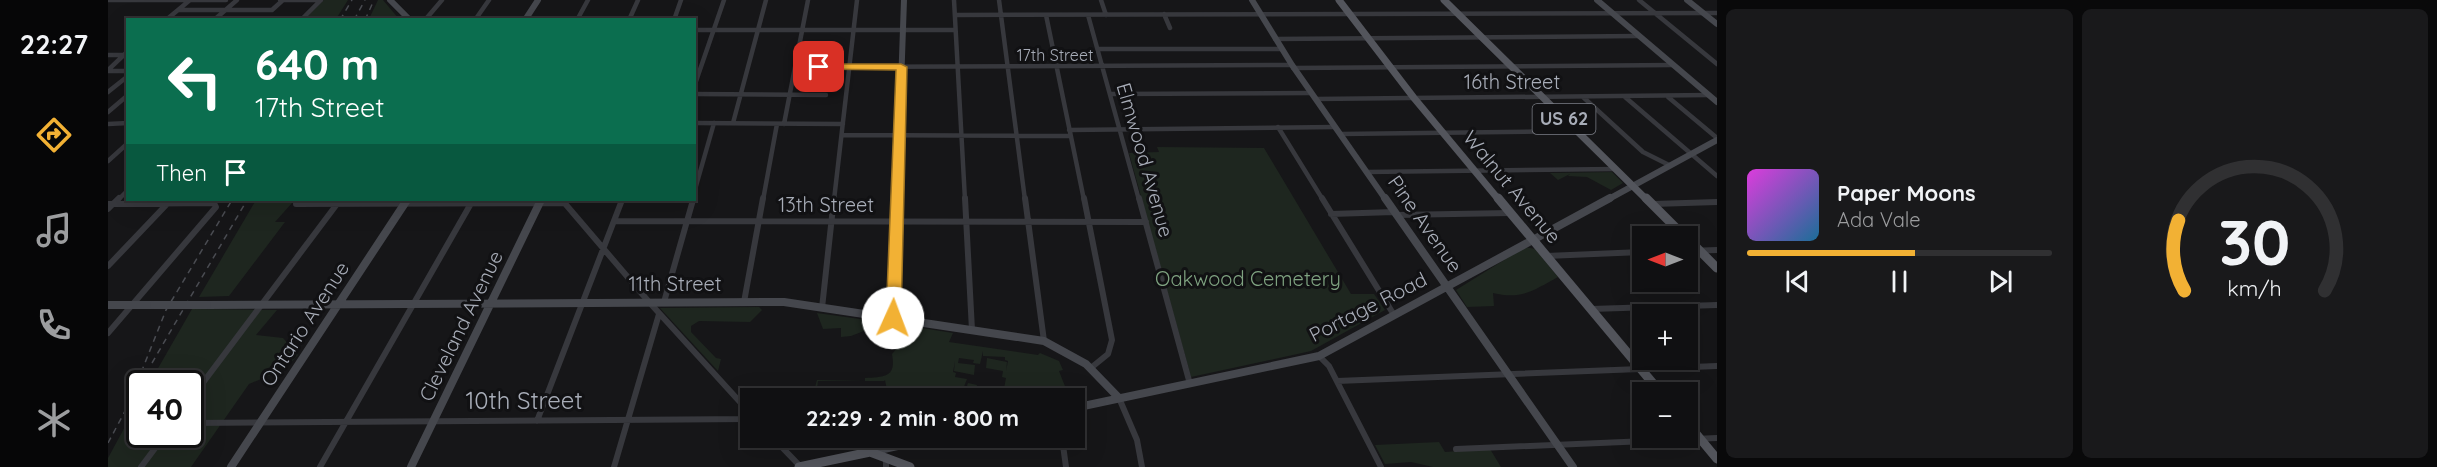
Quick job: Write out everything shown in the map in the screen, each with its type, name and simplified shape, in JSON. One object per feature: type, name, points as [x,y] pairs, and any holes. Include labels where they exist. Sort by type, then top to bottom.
[{"type":"main road","name":"Walnut Avenue","points":[[1339,0],[1414,98],[1632,358]]},
{"type":"main road","name":"US 62","points":[[1444,0],[1674,226]]},
{"type":"main road","name":"US 62","points":[[1699,250],[1717,268]]},
{"type":"main road","name":"Walnut Avenue","points":[[1642,370],[1652,382]]},
{"type":"main road","points":[[1699,438],[1717,459]]},
{"type":"main road","points":[[804,466],[870,452],[886,462],[910,467]]},
{"type":"street","points":[[108,0],[226,0]]},
{"type":"street","points":[[168,18],[190,0]]},
{"type":"street","points":[[216,18],[237,0]]},
{"type":"street","points":[[178,10],[272,10],[281,0],[321,0]]},
{"type":"street","points":[[303,18],[321,0]]},
{"type":"street","points":[[390,0],[408,18]]},
{"type":"street","points":[[427,18],[442,0]]},
{"type":"street","points":[[476,18],[489,0]]},
{"type":"street","points":[[526,18],[538,0]]},
{"type":"street","points":[[578,18],[588,0]]},
{"type":"street","points":[[630,18],[638,0]]},
{"type":"street","points":[[675,18],[681,0]]},
{"type":"street","points":[[696,81],[724,0]]},
{"type":"street","points":[[733,123],[766,0]]},
{"type":"street","points":[[744,302],[759,220],[790,95],[808,0]]},
{"type":"street","points":[[822,308],[856,0]]},
{"type":"street","points":[[893,318],[904,0]]},
{"type":"street","points":[[954,0],[972,330]]},
{"type":"street","points":[[999,0],[1044,341]]},
{"type":"street","points":[[1101,0],[1106,15]]},
{"type":"street","name":"Pine Avenue","points":[[1252,0],[1292,67],[1573,467]]},
{"type":"street","points":[[1597,0],[1717,102]]},
{"type":"street","points":[[1639,0],[1717,64]]},
{"type":"street","points":[[1687,0],[1717,24]]},
{"type":"street","points":[[955,15],[1717,13]]},
{"type":"street","points":[[1046,15],[1113,343],[1108,355],[1092,367]]},
{"type":"street","name":"Elmwood Avenue","points":[[1088,15],[1190,384]]},
{"type":"street","points":[[1164,15],[1170,28]]},
{"type":"street","points":[[696,30],[955,30]]},
{"type":"street","points":[[1275,39],[1639,36]]},
{"type":"street","points":[[1098,50],[1281,49]]},
{"type":"street","points":[[108,55],[126,54]]},
{"type":"street","points":[[108,70],[126,54]]},
{"type":"street","name":"17th Street","points":[[819,67],[1389,67],[1672,64]]},
{"type":"street","points":[[108,70],[126,71]]},
{"type":"street","points":[[108,92],[126,78]]},
{"type":"street","points":[[696,94],[826,95]]},
{"type":"street","name":"16th Street","points":[[1111,94],[1414,98],[1709,95]]},
{"type":"street","points":[[1625,96],[1717,176]]},
{"type":"street","points":[[1667,96],[1717,139]]},
{"type":"street","points":[[109,110],[126,97]]},
{"type":"street","points":[[1583,97],[1643,152],[1669,165]]},
{"type":"street","points":[[108,124],[126,123]]},
{"type":"street","points":[[696,123],[843,124]]},
{"type":"street","points":[[696,187],[714,123]]},
{"type":"street","points":[[1070,130],[1278,127],[1443,132],[1577,131]]},
{"type":"street","points":[[1278,127],[1394,315]]},
{"type":"street","points":[[842,135],[1071,136]]},
{"type":"street","name":"Portage Road","points":[[1085,406],[1319,356],[1717,139]]},
{"type":"street","points":[[108,161],[126,145]]},
{"type":"street","points":[[1366,172],[1616,169]]},
{"type":"street","points":[[108,210],[111,204],[126,192]]},
{"type":"street","points":[[320,467],[472,201]]},
{"type":"street","name":"Cleveland Avenue","points":[[411,467],[540,201]]},
{"type":"street","points":[[296,204],[564,201],[602,249],[740,402]]},
{"type":"street","points":[[537,421],[622,201]]},
{"type":"street","points":[[664,302],[693,201]]},
{"type":"street","points":[[204,381],[338,202]]},
{"type":"street","name":"Ontario Avenue","points":[[231,467],[405,202]]},
{"type":"street","points":[[1651,204],[1717,202]]},
{"type":"street","points":[[108,333],[216,207],[214,203],[111,204]]},
{"type":"street","points":[[108,266],[167,204]]},
{"type":"street","points":[[1331,214],[1510,213]]},
{"type":"street","name":"13th Street","points":[[614,220],[1146,222]]},
{"type":"street","points":[[1699,250],[1717,250]]},
{"type":"street","points":[[1546,256],[1632,252]]},
{"type":"street","name":"11th Street","points":[[108,305],[784,302],[1044,341],[1064,349],[1092,367],[1119,398]]},
{"type":"street","points":[[1591,309],[1717,304]]},
{"type":"street","points":[[614,467],[659,314]]},
{"type":"street","points":[[1319,356],[1329,366],[1381,467]]},
{"type":"street","points":[[1698,367],[1717,366]]},
{"type":"street","points":[[1336,381],[1632,369]]},
{"type":"street","points":[[1119,398],[1137,440],[1142,467]]},
{"type":"street","name":"10th Street","points":[[204,423],[740,419]]},
{"type":"street","points":[[1456,449],[1717,438]]},
{"type":"street","points":[[141,467],[155,448]]},
{"type":"street","points":[[785,448],[804,466]]},
{"type":"street","points":[[870,452],[888,448]]},
{"type":"street","points":[[1063,448],[1065,467]]},
{"type":"green space","points":[[324,0],[348,0],[337,18],[306,18]]},
{"type":"green space","points":[[378,0],[383,0],[398,18],[369,18]]},
{"type":"green space","name":"Oakwood Cemetery","points":[[1157,147],[1264,148],[1351,294],[1374,294],[1385,310],[1311,351],[1191,377],[1129,153],[1159,152]]},
{"type":"green space","points":[[1612,172],[1623,183],[1611,190],[1587,177],[1568,176],[1570,174],[1558,180],[1550,173]]},
{"type":"green space","points":[[255,201],[292,203],[275,222],[285,222],[229,296],[199,297]]},
{"type":"green space","points":[[1525,247],[1535,249],[1558,277],[1535,290],[1520,294],[1493,293],[1494,306],[1467,307],[1456,290]]},
{"type":"green space","points":[[759,307],[762,310],[750,322],[699,321],[691,326],[691,332],[716,358],[721,359],[718,371],[660,308]]},
{"type":"green space","points":[[192,309],[277,310],[256,335],[283,338],[298,355],[285,369],[249,384],[191,467],[108,467],[108,458],[126,425],[126,448],[204,448],[204,370],[157,370]]},
{"type":"green space","points":[[817,313],[881,322],[882,324],[851,336],[841,337],[841,328],[823,329]]},
{"type":"green space","points":[[915,327],[953,333],[949,342],[1038,355],[1040,353],[1059,361],[1063,370],[1059,371],[1066,388],[1004,388],[1006,378],[1002,377],[1003,371],[986,368],[987,358],[1007,362],[1006,371],[1008,361],[1005,357],[983,356],[983,351],[980,364],[973,363],[974,360],[959,358],[958,363],[975,365],[974,375],[954,371],[955,361],[953,372],[956,373],[955,377],[967,379],[963,388],[887,388],[885,380],[865,381],[865,378],[884,376],[891,371],[892,354]]},
{"type":"green space","points":[[817,380],[865,381],[818,381],[817,388],[815,388]]},
{"type":"green space","points":[[968,383],[977,385],[976,388],[966,388]]},
{"type":"green space","points":[[1439,442],[1445,452],[1490,449],[1501,467],[1433,467],[1411,462],[1385,464],[1375,445]]},
{"type":"railway","points":[[341,18],[352,0]]},
{"type":"railway","points":[[355,18],[365,0]]},
{"type":"railway","points":[[366,18],[374,0]]},
{"type":"railway","points":[[142,370],[166,310],[231,201]]},
{"type":"railway","points":[[152,363],[246,201]]},
{"type":"railway","points":[[108,443],[126,409]]},
{"type":"route","points":[[819,67],[901,67],[893,318]]}]
